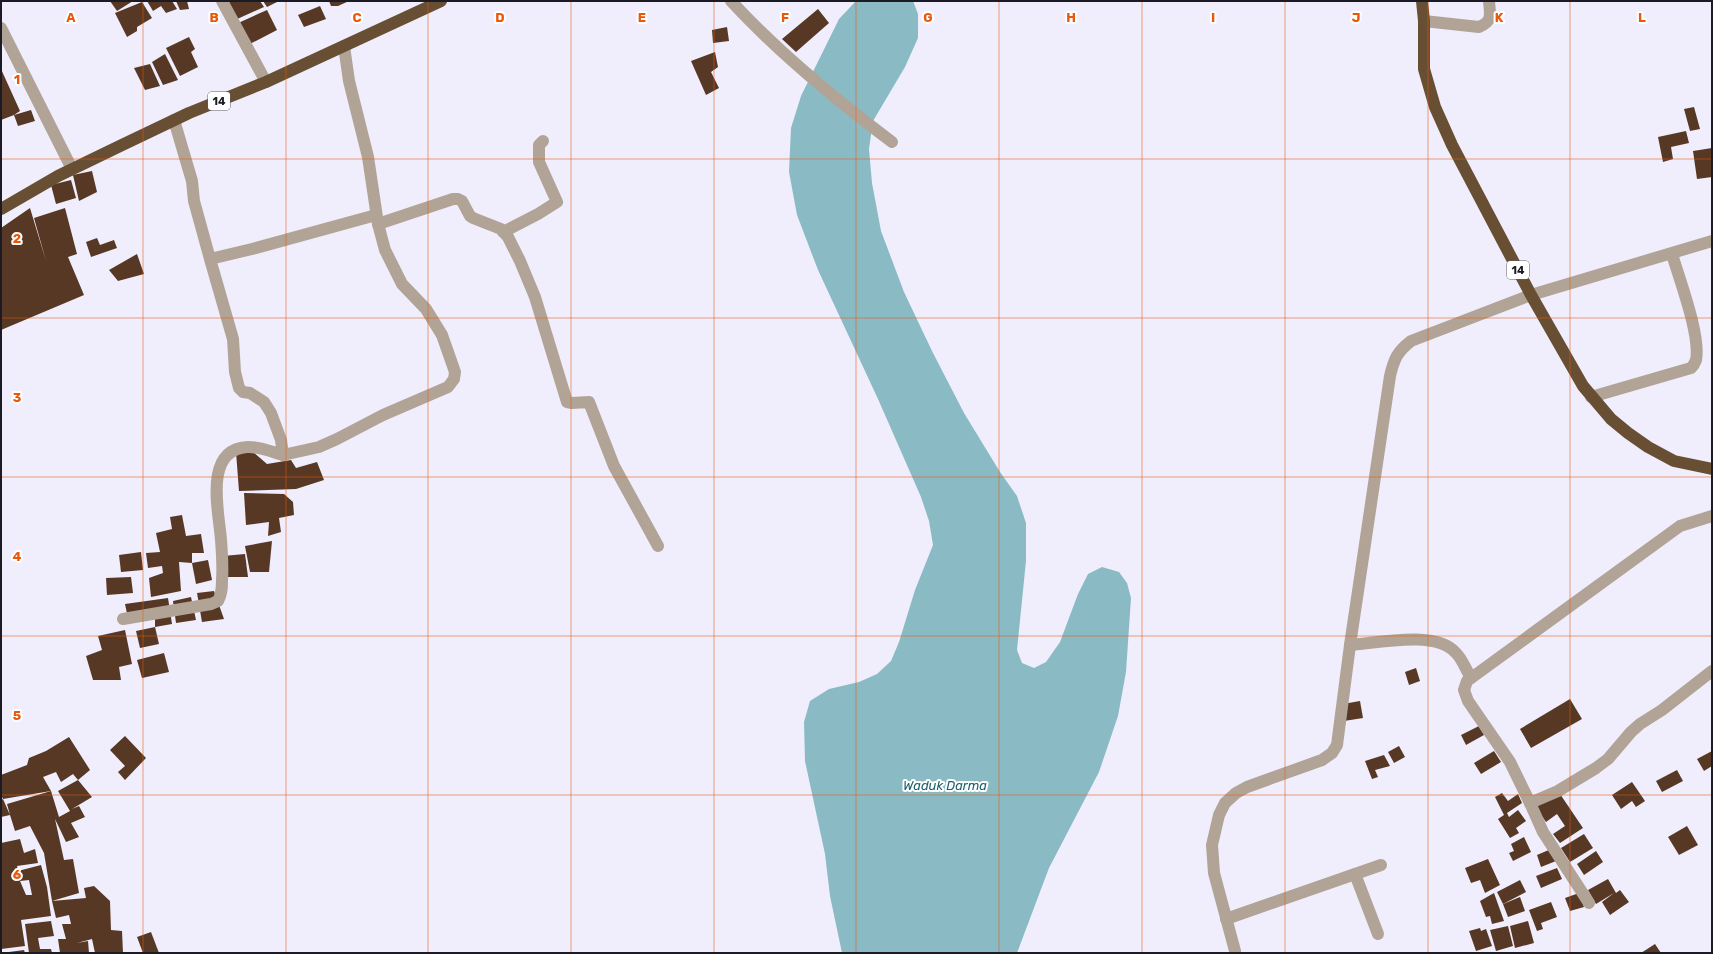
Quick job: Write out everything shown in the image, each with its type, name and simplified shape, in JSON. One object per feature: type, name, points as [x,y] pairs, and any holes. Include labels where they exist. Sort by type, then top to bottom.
[{"type":"highway","name":"14","points":[[1,208],[72,168],[174,120],[266,82],[441,1]]},
{"type":"highway","name":"14","points":[[1422,1],[1424,21],[1424,69],[1435,107],[1452,145],[1531,295],[1583,386],[1611,419],[1628,433],[1648,446],[1674,461],[1712,469]]},
{"type":"street","points":[[222,1],[266,82]]},
{"type":"street","points":[[731,1],[769,40],[799,67],[892,142]]},
{"type":"street","points":[[1424,21],[1479,27],[1486,24],[1490,19],[1489,1]]},
{"type":"street","points":[[1,28],[72,168]]},
{"type":"street","points":[[123,619],[211,604],[218,601],[222,593],[222,574],[221,540],[216,492],[218,475],[226,455],[233,451],[248,447],[283,455],[319,447],[383,415],[448,387],[454,379],[455,372],[442,335],[426,309],[402,284],[385,250],[377,220],[368,157],[349,81],[344,46]]},
{"type":"street","points":[[174,120],[192,181],[194,201],[233,339],[239,388],[243,392],[250,393],[264,402],[271,413],[281,440],[283,455]]},
{"type":"street","points":[[503,232],[538,214],[557,202],[539,162],[539,145],[543,141]]},
{"type":"street","points":[[210,259],[377,220],[453,199],[462,201],[470,216],[490,224],[503,232],[520,260],[535,297],[567,402],[589,402],[614,466],[658,546]]},
{"type":"street","points":[[1235,951],[1214,873],[1212,857],[1212,845],[1219,815],[1225,803],[1236,793],[1247,787],[1312,764],[1332,753],[1336,745],[1339,734],[1350,645],[1393,362],[1401,349],[1411,341],[1531,295],[1712,241]]},
{"type":"street","points":[[1591,397],[1691,368],[1696,361],[1696,347],[1692,321],[1672,254]]},
{"type":"street","points":[[1589,903],[1543,832],[1510,762],[1468,701],[1464,690],[1467,681],[1680,526],[1712,516]]},
{"type":"street","points":[[1350,645],[1414,638],[1446,645],[1456,652],[1471,678]]},
{"type":"street","points":[[1530,803],[1558,791],[1596,768],[1608,759],[1631,732],[1640,724],[1662,710],[1712,672]]},
{"type":"street","points":[[1226,919],[1382,865]]},
{"type":"street","points":[[1355,874],[1378,934]]},
{"type":"water","name":"Waduk Darma","points":[[856,1],[913,1],[918,14],[918,38],[905,67],[873,121],[869,149],[872,183],[881,231],[904,292],[964,413],[1000,472],[1017,496],[1026,523],[1026,561],[1017,650],[1022,663],[1034,668],[1046,662],[1060,642],[1078,594],[1088,574],[1102,567],[1119,572],[1127,583],[1131,598],[1126,672],[1118,716],[1099,772],[1049,868],[1017,953],[842,953],[830,896],[825,854],[805,761],[804,722],[810,701],[829,689],[859,682],[877,674],[891,661],[899,642],[915,590],[933,545],[929,521],[921,497],[878,399],[818,270],[797,215],[789,172],[791,128],[801,96],[839,19]]},
{"type":"building","points":[[110,1],[133,1],[117,11]]},
{"type":"building","points":[[147,1],[172,1],[177,9],[166,13],[161,6],[153,11]]},
{"type":"building","points":[[176,1],[187,1],[189,9],[180,10]]},
{"type":"building","points":[[224,1],[260,1],[264,7],[235,20]]},
{"type":"building","points":[[263,1],[279,1],[267,7]]},
{"type":"building","points":[[329,1],[349,1],[338,6],[331,6]]},
{"type":"building","points":[[142,2],[152,18],[137,27],[137,31],[127,37],[115,13]]},
{"type":"building","points":[[320,6],[326,19],[304,27],[298,15]]},
{"type":"building","points":[[818,9],[829,23],[796,52],[782,39]]},
{"type":"building","points":[[267,10],[277,30],[248,45],[236,24]]},
{"type":"building","points":[[727,27],[729,41],[713,43],[712,30]]},
{"type":"building","points":[[189,37],[195,49],[191,52],[198,67],[180,76],[166,48]]},
{"type":"building","points":[[715,52],[718,67],[711,72],[719,88],[706,95],[691,61]]},
{"type":"building","points":[[165,54],[178,80],[163,85],[152,62]]},
{"type":"building","points":[[150,64],[160,86],[145,90],[134,68]]},
{"type":"building","points":[[1,69],[20,111],[1,120]]},
{"type":"building","points":[[1694,107],[1700,129],[1690,131],[1684,109]]},
{"type":"building","points":[[31,110],[35,121],[18,126],[14,115]]},
{"type":"building","points":[[1686,131],[1689,143],[1671,147],[1673,159],[1663,162],[1658,137]]},
{"type":"building","points":[[1712,148],[1712,177],[1697,179],[1693,151]]},
{"type":"building","points":[[92,171],[97,192],[79,201],[73,175]]},
{"type":"building","points":[[71,180],[76,198],[56,204],[51,185]]},
{"type":"building","points":[[30,208],[46,261],[34,218],[65,208],[77,254],[68,257],[84,295],[1,330],[1,228]]},
{"type":"building","points":[[97,238],[100,245],[114,240],[117,248],[91,257],[86,242]]},
{"type":"building","points":[[137,254],[144,274],[118,281],[109,270]]},
{"type":"building","points":[[252,451],[267,464],[291,460],[296,468],[317,462],[324,480],[296,489],[239,491],[236,452]]},
{"type":"building","points":[[244,493],[284,494],[293,502],[294,515],[279,518],[281,532],[268,536],[269,522],[246,525]]},
{"type":"building","points":[[182,515],[186,536],[201,534],[204,553],[192,553],[192,563],[179,562],[181,591],[151,597],[149,578],[163,573],[162,566],[148,568],[146,553],[160,552],[156,533],[172,529],[170,517]]},
{"type":"building","points":[[272,541],[269,572],[250,572],[245,546]]},
{"type":"building","points":[[141,552],[143,570],[121,572],[119,555]]},
{"type":"building","points":[[245,554],[248,577],[224,577],[223,556]]},
{"type":"building","points":[[208,560],[212,580],[196,584],[192,563]]},
{"type":"building","points":[[131,577],[133,593],[107,595],[106,578]]},
{"type":"building","points":[[214,591],[224,619],[202,622],[197,593]]},
{"type":"building","points":[[191,597],[196,620],[176,623],[173,601]]},
{"type":"building","points":[[168,598],[172,624],[155,627],[155,618],[129,623],[125,604]]},
{"type":"building","points":[[155,627],[159,644],[140,648],[136,631]]},
{"type":"building","points":[[125,630],[132,664],[119,667],[121,680],[93,680],[86,656],[102,650],[98,636]]},
{"type":"building","points":[[164,653],[169,672],[142,678],[137,660]]},
{"type":"building","points":[[1416,668],[1420,681],[1409,685],[1405,672]]},
{"type":"building","points":[[1570,699],[1582,719],[1531,748],[1520,729]]},
{"type":"building","points":[[1360,701],[1363,718],[1344,721],[1343,704]]},
{"type":"building","points":[[1479,726],[1484,735],[1466,745],[1461,735]]},
{"type":"building","points":[[125,736],[146,758],[125,780],[118,772],[125,766],[110,750]]},
{"type":"building","points":[[69,737],[90,770],[78,780],[73,774],[61,782],[56,772],[43,777],[51,791],[3,799],[1,795],[1,775],[27,765],[29,758],[46,751]]},
{"type":"building","points":[[1399,746],[1405,757],[1394,763],[1388,752]]},
{"type":"building","points":[[1494,751],[1501,762],[1481,774],[1474,763]]},
{"type":"building","points":[[1712,751],[1712,766],[1704,771],[1697,759]]},
{"type":"building","points":[[1384,755],[1390,766],[1375,770],[1378,777],[1372,779],[1365,761]]},
{"type":"building","points":[[1677,770],[1683,781],[1662,792],[1656,781]]},
{"type":"building","points":[[78,780],[92,797],[72,809],[79,806],[85,817],[71,823],[79,837],[66,842],[55,819],[64,860],[73,859],[79,893],[52,901],[44,853],[30,826],[15,831],[7,804],[51,791],[59,817],[70,811],[58,791]]},
{"type":"building","points":[[1632,782],[1645,801],[1636,807],[1632,801],[1621,809],[1612,795]]},
{"type":"building","points":[[1558,791],[1583,828],[1560,843],[1553,834],[1565,826],[1557,814],[1546,822],[1535,806]]},
{"type":"building","points":[[1502,793],[1508,801],[1518,794],[1522,803],[1507,813],[1509,817],[1518,810],[1526,821],[1516,828],[1519,833],[1510,838],[1498,819],[1504,815],[1495,797]]},
{"type":"building","points":[[3,799],[10,815],[1,817],[1,800]]},
{"type":"building","points":[[1687,826],[1698,845],[1679,855],[1668,837]]},
{"type":"building","points":[[1584,834],[1593,848],[1570,862],[1561,848]]},
{"type":"building","points":[[1524,837],[1531,852],[1513,861],[1509,853],[1514,851],[1511,844]]},
{"type":"building","points":[[20,839],[24,853],[35,849],[38,863],[17,866],[18,871],[41,865],[47,887],[51,916],[21,920],[25,946],[1,949],[1,843]],"holes":[[[29,880],[32,895],[26,895],[20,881]]]},
{"type":"building","points":[[1551,849],[1556,861],[1541,867],[1537,855]]},
{"type":"building","points":[[1596,851],[1603,862],[1584,875],[1577,864]]},
{"type":"building","points":[[1488,859],[1500,885],[1485,893],[1480,880],[1471,883],[1465,868]]},
{"type":"building","points":[[1557,868],[1562,879],[1541,888],[1536,876]]},
{"type":"building","points":[[1608,879],[1616,893],[1620,890],[1629,902],[1610,915],[1602,902],[1614,893],[1596,904],[1588,890]]},
{"type":"building","points":[[1520,880],[1526,892],[1503,904],[1497,892]]},
{"type":"building","points":[[94,886],[110,901],[111,930],[122,931],[123,953],[95,953],[92,939],[77,943],[88,941],[89,953],[60,953],[58,939],[66,939],[62,924],[71,924],[69,915],[56,918],[52,901],[86,898],[84,888]]},
{"type":"building","points":[[1494,893],[1504,921],[1492,924],[1490,916],[1486,917],[1480,901]]},
{"type":"building","points":[[1579,893],[1584,907],[1570,911],[1565,898]]},
{"type":"building","points":[[1520,897],[1525,911],[1508,917],[1503,904]]},
{"type":"building","points":[[1551,902],[1557,917],[1541,923],[1543,929],[1537,931],[1529,910]]},
{"type":"building","points":[[51,921],[54,936],[38,938],[40,949],[51,949],[52,953],[29,953],[25,924]]},
{"type":"building","points":[[1528,921],[1534,943],[1515,948],[1510,926]]},
{"type":"building","points":[[1508,926],[1513,946],[1496,951],[1490,930]]},
{"type":"building","points":[[1480,928],[1481,931],[1486,929],[1492,946],[1476,951],[1469,931]]},
{"type":"building","points":[[151,932],[159,953],[143,953],[137,937]]},
{"type":"building","points":[[1655,944],[1661,953],[1641,953]]},
{"type":"building","points":[[24,950],[25,953],[9,953],[9,952]]}]
